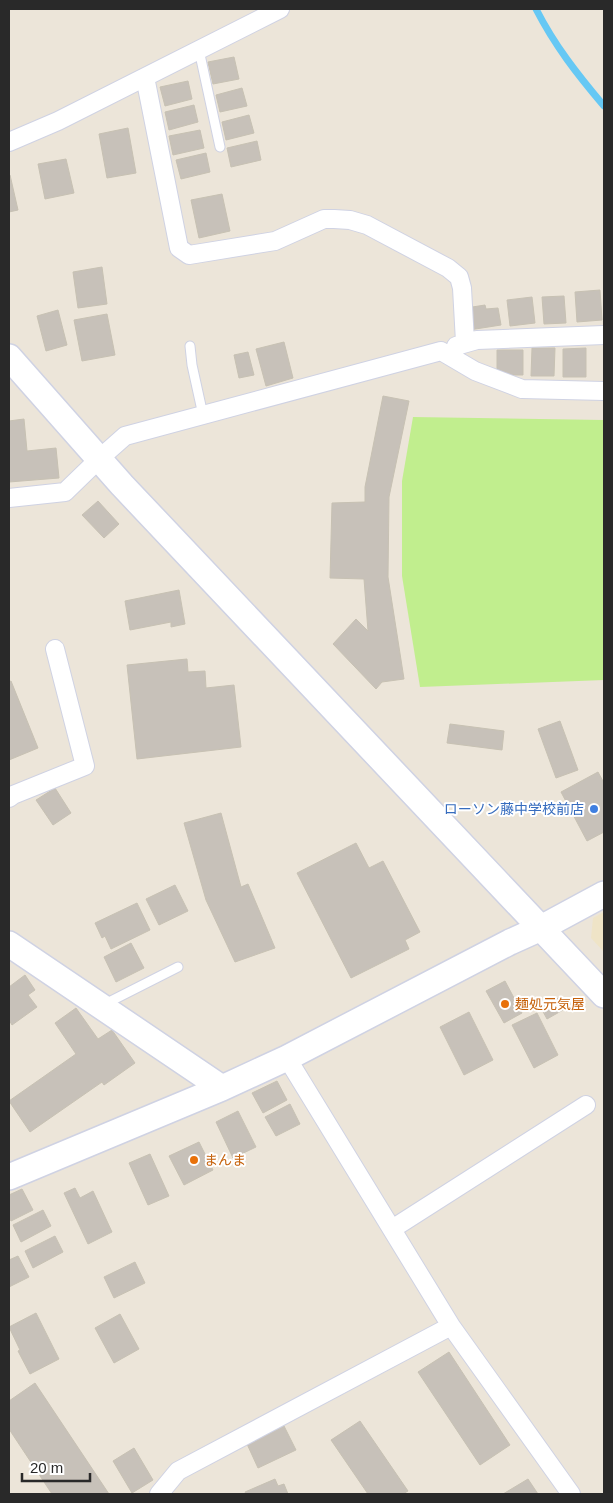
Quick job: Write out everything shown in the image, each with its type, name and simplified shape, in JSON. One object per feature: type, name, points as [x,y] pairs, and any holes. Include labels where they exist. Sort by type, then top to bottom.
[{"type":"street","points":[[9,142],[58,120],[280,9]]},
{"type":"street","points":[[145,77],[179,248],[189,255],[275,241],[324,219],[350,220],[367,225],[448,268],[459,277],[462,288],[465,342]]},
{"type":"street","points":[[9,498],[65,492],[125,436],[441,351],[465,342],[604,335]]},
{"type":"street","points":[[441,351],[475,371],[522,389],[604,391]]},
{"type":"street","points":[[9,358],[99,459],[604,994]]},
{"type":"street","points":[[9,798],[85,766],[55,649]]},
{"type":"street","points":[[9,1176],[222,1088],[287,1058],[604,894]]},
{"type":"street","points":[[9,944],[222,1088]]},
{"type":"street","points":[[287,1058],[451,1326],[570,1494]]},
{"type":"street","points":[[392,1230],[586,1105]]},
{"type":"street","points":[[159,1494],[178,1471],[451,1326]]},
{"type":"lane","points":[[199,50],[220,147]]},
{"type":"lane","points":[[190,346],[192,365],[203,415]]},
{"type":"lane","points":[[101,1006],[178,967]]},
{"type":"shaded area","points":[[604,912],[604,952],[591,938],[593,918]]},
{"type":"green space","points":[[413,417],[604,420],[604,680],[420,687],[402,576],[402,481]]},
{"type":"building","points":[[234,57],[239,79],[213,84],[208,62]]},
{"type":"building","points":[[188,81],[192,99],[165,106],[160,87]]},
{"type":"building","points":[[242,88],[247,106],[220,112],[216,95]]},
{"type":"building","points":[[194,105],[198,122],[169,130],[165,112]]},
{"type":"building","points":[[249,115],[254,133],[226,140],[222,122]]},
{"type":"building","points":[[128,128],[136,173],[107,178],[99,134]]},
{"type":"building","points":[[200,130],[204,148],[173,155],[169,136]]},
{"type":"building","points":[[257,141],[261,160],[231,167],[227,148]]},
{"type":"building","points":[[206,153],[210,172],[181,179],[176,160]]},
{"type":"building","points":[[66,159],[74,193],[45,199],[38,164]]},
{"type":"building","points":[[9,175],[18,210],[9,212]]},
{"type":"building","points":[[222,194],[230,231],[199,238],[191,200]]},
{"type":"building","points":[[102,267],[107,304],[78,308],[73,272]]},
{"type":"building","points":[[600,290],[602,320],[577,322],[575,292]]},
{"type":"building","points":[[564,296],[566,323],[544,324],[542,297]]},
{"type":"building","points":[[532,297],[535,323],[510,326],[507,300]]},
{"type":"building","points":[[485,305],[486,309],[498,308],[501,325],[469,330],[466,308]]},
{"type":"building","points":[[58,310],[67,345],[46,351],[37,316]]},
{"type":"building","points":[[107,314],[115,355],[82,361],[74,320]]},
{"type":"building","points":[[284,342],[293,378],[266,386],[256,349]]},
{"type":"building","points":[[532,348],[555,348],[554,376],[531,376]]},
{"type":"building","points":[[586,348],[586,377],[563,377],[563,349]]},
{"type":"building","points":[[497,350],[523,350],[523,375],[497,375]]},
{"type":"building","points":[[248,352],[254,375],[239,378],[234,355]]},
{"type":"building","points":[[383,396],[409,401],[389,497],[388,577],[404,679],[382,682],[376,689],[333,644],[356,619],[368,631],[364,579],[330,578],[332,503],[365,502],[365,487]]},
{"type":"building","points":[[24,419],[27,451],[56,448],[59,478],[9,482],[9,421]]},
{"type":"building","points":[[98,501],[119,524],[104,538],[82,515]]},
{"type":"building","points":[[179,590],[185,624],[171,627],[171,622],[130,630],[125,601]]},
{"type":"building","points":[[187,659],[188,672],[205,671],[206,688],[234,685],[241,747],[137,759],[127,665]]},
{"type":"building","points":[[11,681],[38,748],[9,760],[9,682]]},
{"type":"building","points":[[560,721],[578,770],[556,778],[538,729]]},
{"type":"building","points":[[450,724],[504,731],[502,750],[447,743]]},
{"type":"building","points":[[598,772],[604,783],[604,832],[587,841],[561,792]]},
{"type":"building","points":[[55,788],[71,813],[53,825],[36,800]]},
{"type":"building","points":[[221,813],[241,887],[248,884],[275,948],[235,962],[206,900],[184,823]]},
{"type":"building","points":[[356,843],[369,868],[383,861],[420,932],[405,940],[409,949],[351,978],[297,873]]},
{"type":"building","points":[[175,885],[188,911],[159,925],[146,899]]},
{"type":"building","points":[[137,903],[150,930],[111,949],[105,936],[102,938],[95,923]]},
{"type":"building","points":[[131,943],[144,968],[116,982],[104,957]]},
{"type":"building","points":[[25,975],[35,990],[28,995],[37,1007],[12,1025],[9,1020],[9,987]]},
{"type":"building","points":[[505,981],[522,1013],[504,1023],[486,991]]},
{"type":"building","points":[[560,997],[570,1006],[547,1019],[541,1008]]},
{"type":"building","points":[[76,1008],[98,1039],[112,1030],[135,1063],[104,1085],[102,1082],[30,1132],[9,1101],[76,1054],[55,1023]]},
{"type":"building","points":[[469,1012],[493,1060],[464,1075],[440,1027]]},
{"type":"building","points":[[537,1013],[558,1055],[534,1068],[512,1025]]},
{"type":"building","points":[[277,1081],[287,1100],[263,1113],[252,1093]]},
{"type":"building","points":[[290,1104],[300,1124],[276,1136],[265,1117]]},
{"type":"building","points":[[238,1111],[256,1147],[233,1158],[216,1122]]},
{"type":"building","points":[[199,1142],[213,1170],[184,1185],[169,1156]]},
{"type":"building","points":[[150,1154],[169,1196],[148,1205],[129,1163]]},
{"type":"building","points":[[75,1188],[80,1198],[93,1191],[112,1232],[88,1244],[64,1193]]},
{"type":"building","points":[[22,1189],[33,1210],[11,1221],[9,1217],[9,1195]]},
{"type":"building","points":[[43,1210],[51,1226],[21,1242],[13,1225]]},
{"type":"building","points":[[55,1236],[63,1252],[33,1268],[25,1251]]},
{"type":"building","points":[[18,1256],[29,1277],[9,1287],[9,1260]]},
{"type":"building","points":[[135,1262],[145,1283],[114,1298],[104,1277]]},
{"type":"building","points":[[36,1313],[59,1359],[30,1374],[18,1351],[20,1350],[9,1327]]},
{"type":"building","points":[[120,1314],[139,1349],[114,1363],[95,1328]]},
{"type":"building","points":[[449,1352],[510,1445],[480,1465],[418,1372]]},
{"type":"building","points":[[35,1383],[109,1494],[52,1494],[9,1429],[9,1401]]},
{"type":"building","points":[[360,1421],[408,1491],[403,1494],[368,1494],[331,1440]]},
{"type":"building","points":[[284,1426],[296,1450],[258,1468],[247,1444]]},
{"type":"building","points":[[134,1448],[153,1480],[132,1493],[113,1461]]},
{"type":"building","points":[[275,1479],[278,1486],[284,1484],[288,1494],[246,1494],[245,1492]]},
{"type":"building","points":[[528,1479],[538,1494],[503,1494]]},
{"type":"waterway","points":[[536,9],[567,59],[604,106]]},
{"type":"place","name":"ローソン藤中学校前店","points":[[594,809]]},
{"type":"place","name":"麺処元気屋","points":[[505,1004]]},
{"type":"place","name":"まんま","points":[[194,1160]]}]
